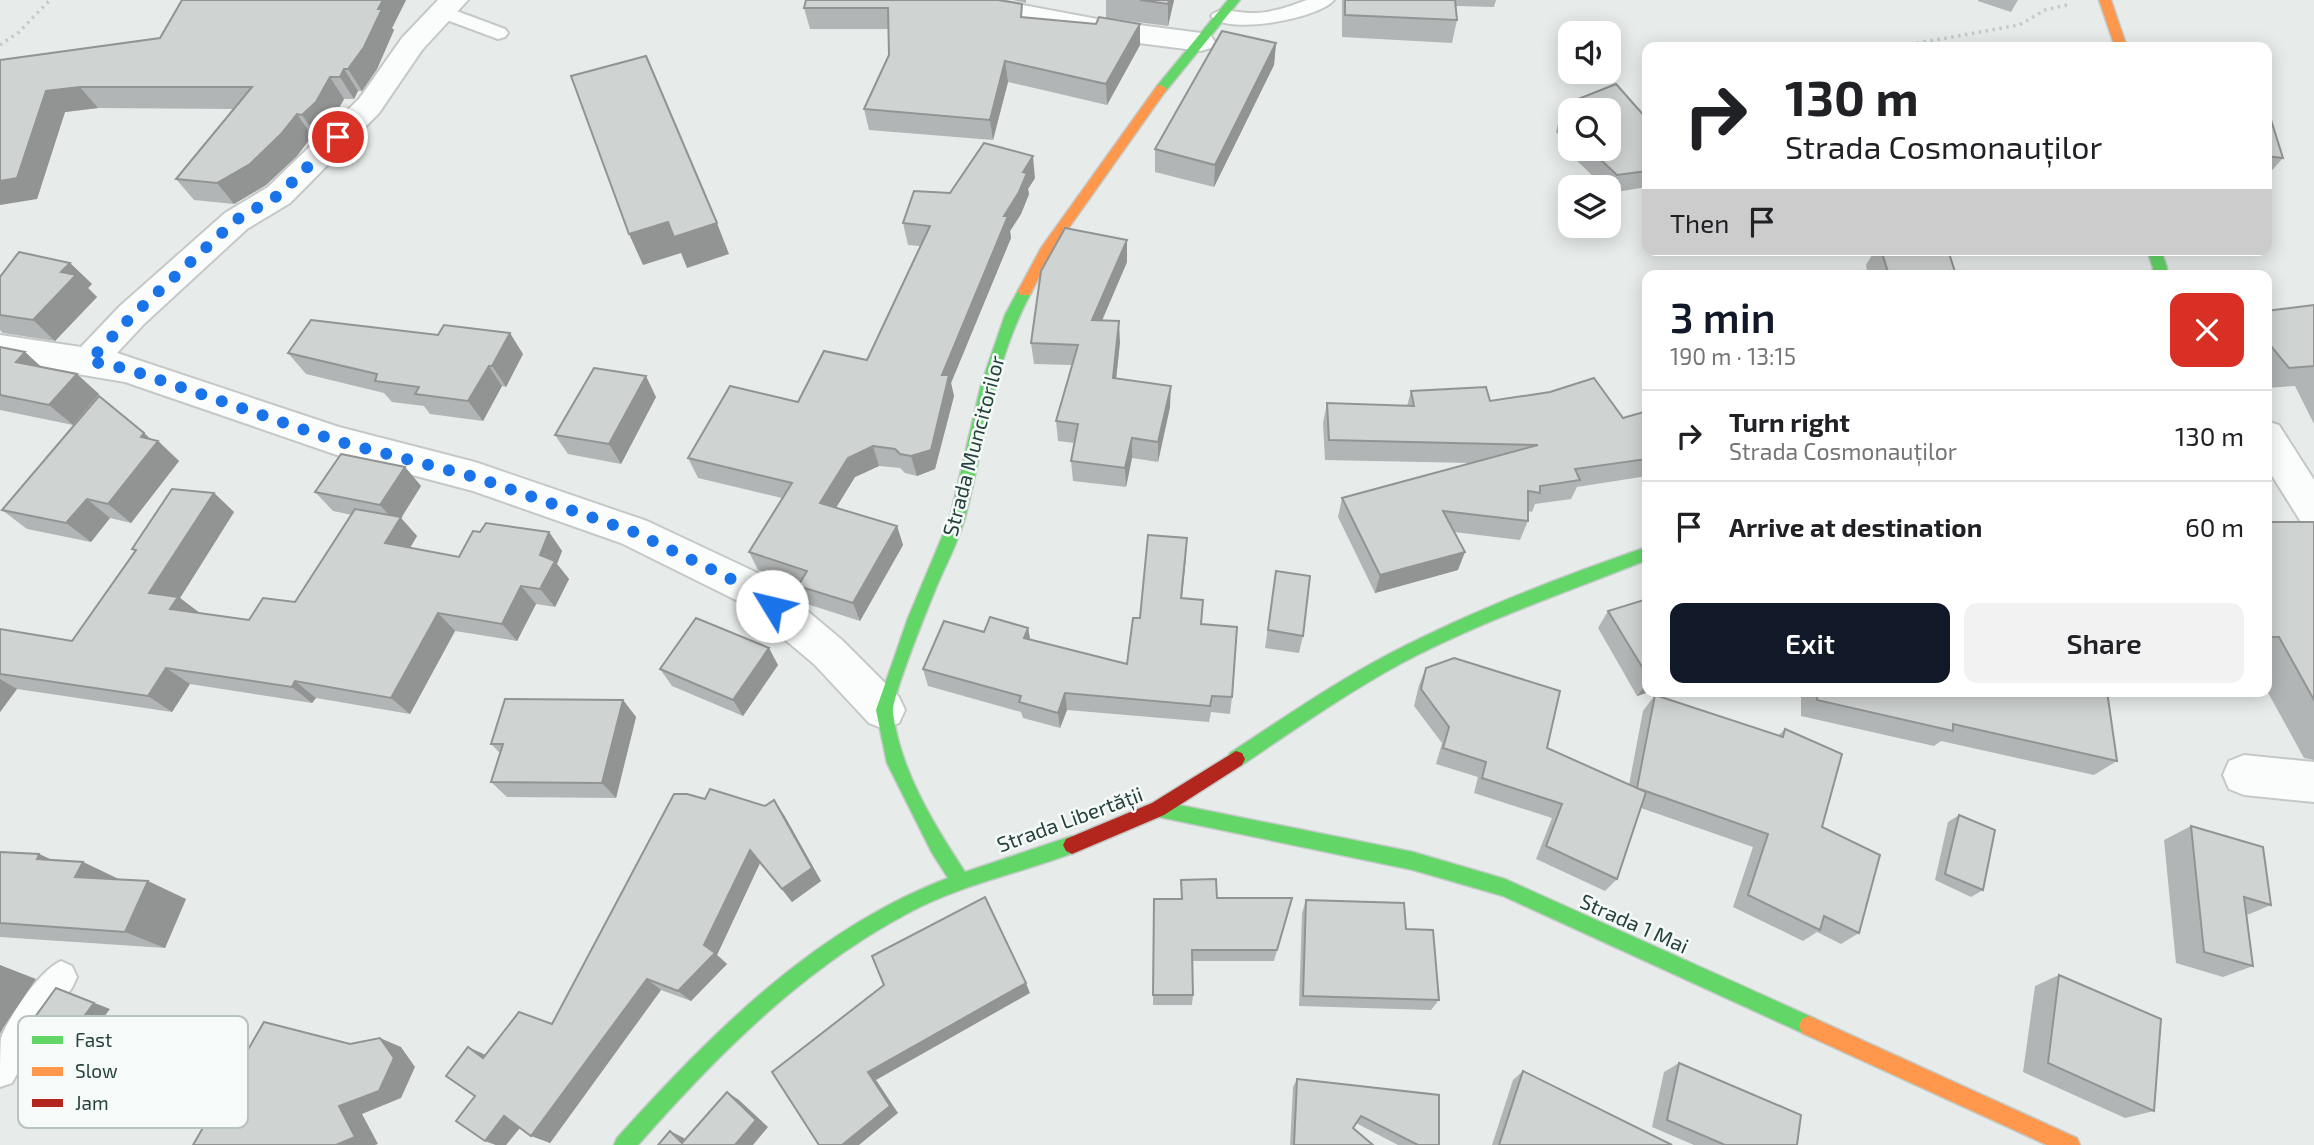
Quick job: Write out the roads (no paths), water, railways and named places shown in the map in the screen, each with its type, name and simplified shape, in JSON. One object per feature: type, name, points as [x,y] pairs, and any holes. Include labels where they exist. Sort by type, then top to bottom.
[{"type":"main road","name":"Strada Muncitorilor","points":[[884,710],[916,618],[958,518],[988,385],[1012,315],[1046,251],[1152,99],[1234,0]]},
{"type":"main road","points":[[2106,3],[2119,42]]},
{"type":"main road","name":"Strada Libertății","points":[[624,1145],[739,1021],[807,966],[867,926],[961,882],[1072,844],[1159,809],[1349,685],[1399,657],[1642,555]]},
{"type":"main road","points":[[884,710],[896,763],[937,847],[961,882]]},
{"type":"main road","name":"Strada 1 Mai","points":[[1159,809],[1413,861],[1505,888],[2070,1145]]},
{"type":"street","points":[[944,1],[1108,30],[1201,42]]},
{"type":"street","points":[[89,361],[142,306],[236,220],[279,195],[369,106],[412,44],[448,6]]},
{"type":"street","points":[[0,348],[128,369],[337,441],[475,477],[634,532],[754,590],[828,652],[884,710]]},
{"type":"street","points":[[2272,444],[2314,511]]},
{"type":"street","points":[[2244,775],[2314,782]]},
{"type":"lane","points":[[1221,16],[1278,18],[1325,0]]},
{"type":"lane","points":[[448,6],[498,33]]},
{"type":"lane","points":[[32,1016],[61,977]]},
{"type":"lane","points":[[0,1070],[18,1039]]}]
